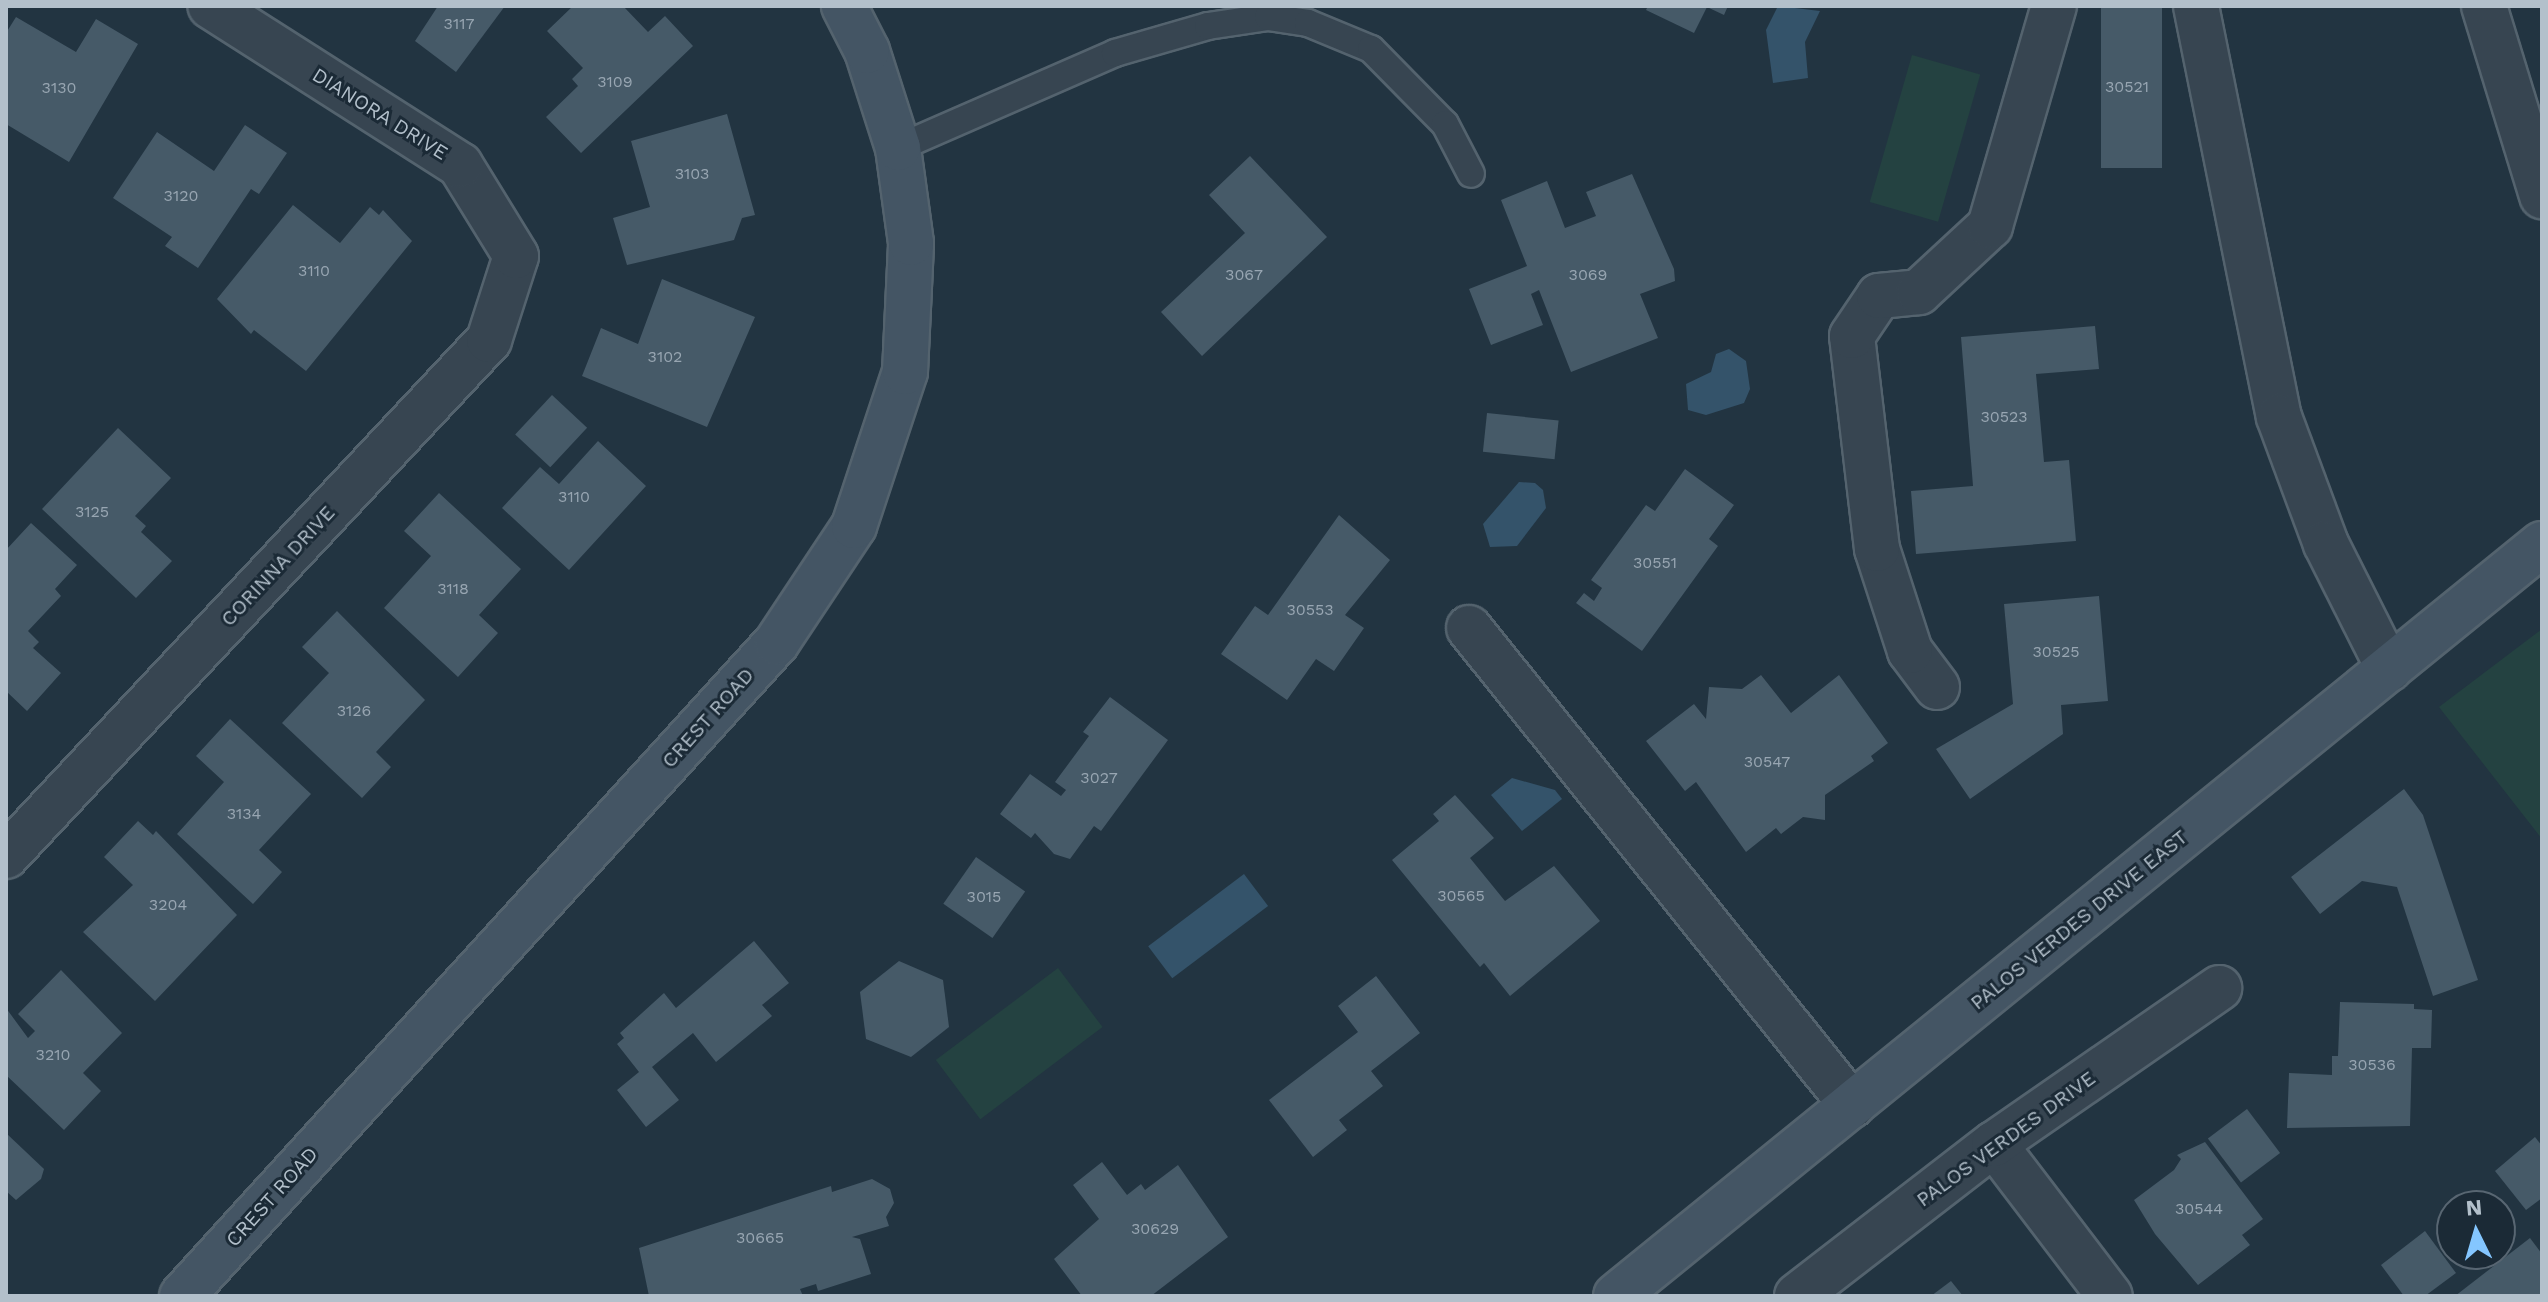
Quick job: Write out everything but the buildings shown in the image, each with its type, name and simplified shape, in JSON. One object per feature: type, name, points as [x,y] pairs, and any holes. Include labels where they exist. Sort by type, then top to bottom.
[{"type":"street","name":"DIANORA DRIVE","points":[[210,6],[460,165],[516,256]]},
{"type":"street","name":"CREST ROAD","points":[[182,1296],[777,642],[854,526],[905,372],[911,243],[898,148],[867,51],[844,6]]},
{"type":"street","points":[[1937,687],[1910,651],[1877,549],[1852,336],[1879,296],[1919,292],[1990,226],[2054,6]]},
{"type":"street","points":[[2196,6],[2279,417],[2326,544],[2389,669]]},
{"type":"street","points":[[2484,6],[2542,196]]},
{"type":"street","name":"CORINNA DRIVE","points":[[6,856],[489,340],[516,256]]},
{"type":"street","name":"PALOS VERDES DRIVE EAST","points":[[1616,1296],[2542,544]]},
{"type":"street","points":[[1469,628],[1852,1105]]},
{"type":"street","name":"PALOS VERDES DRIVE","points":[[1797,1296],[1994,1144],[2219,988]]},
{"type":"street","points":[[1994,1144],[2110,1296]]},
{"type":"lane","points":[[898,148],[1115,53],[1208,26],[1268,17],[1308,23],[1371,49],[1445,124],[1471,174]]},
{"type":"green space","points":[[1912,55],[1980,75],[1938,222],[1870,202]]},
{"type":"green space","points":[[2542,629],[2542,839],[2439,707]]},
{"type":"green space","points":[[1058,968],[1103,1027],[980,1119],[936,1060]]},
{"type":"water","points":[[1778,6],[1820,11],[1805,42],[1808,78],[1773,83],[1766,30]]},
{"type":"water","points":[[1729,349],[1746,361],[1750,389],[1744,403],[1706,415],[1688,410],[1686,384],[1711,372],[1716,354]]},
{"type":"water","points":[[1519,482],[1535,483],[1543,490],[1546,508],[1517,546],[1490,547],[1483,524]]},
{"type":"water","points":[[1512,778],[1555,790],[1562,799],[1522,831],[1491,795]]},
{"type":"water","points":[[1244,874],[1268,906],[1172,978],[1148,946]]}]
